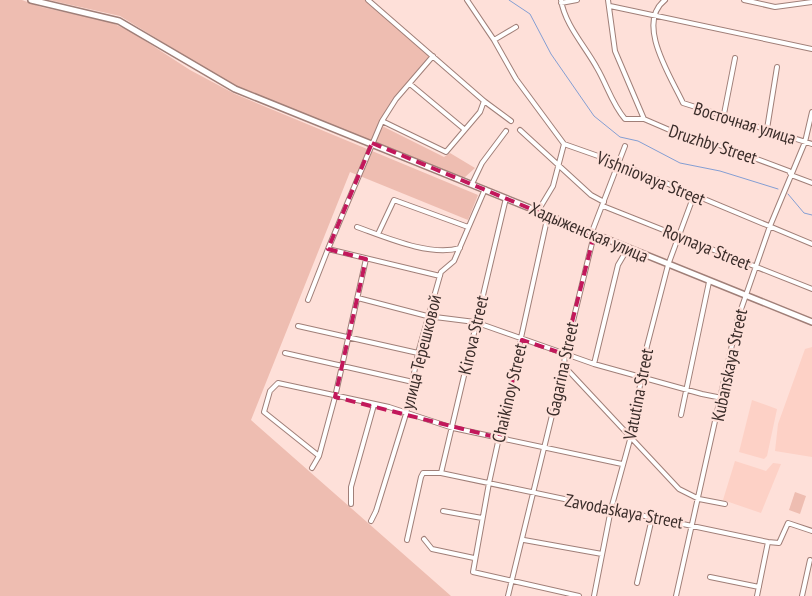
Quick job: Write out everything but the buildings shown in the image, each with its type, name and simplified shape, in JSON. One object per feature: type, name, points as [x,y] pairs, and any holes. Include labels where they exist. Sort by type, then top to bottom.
[{"type":"main road","name":"Хадыженская улица","points":[[31,0],[119,21],[227,86],[812,322]]},
{"type":"street","points":[[368,0],[484,102],[511,121]]},
{"type":"street","points":[[467,0],[494,40],[516,79],[564,144],[553,186],[538,211]]},
{"type":"street","points":[[561,2],[577,0]]},
{"type":"street","points":[[608,0],[616,51],[644,118]]},
{"type":"street","points":[[656,15],[660,4],[665,0]]},
{"type":"street","points":[[744,0],[775,7],[812,2]]},
{"type":"street","name":"Druzhby Street","points":[[561,2],[565,15],[608,88],[616,109],[625,119],[644,118],[702,144],[719,145],[760,159],[789,171],[791,175],[812,183]]},
{"type":"street","points":[[610,6],[812,49]]},
{"type":"street","name":"Восточная улица","points":[[656,15],[653,38],[683,103],[724,114],[812,144]]},
{"type":"street","points":[[494,40],[516,27]]},
{"type":"street","points":[[308,300],[369,142],[382,120],[432,56]]},
{"type":"street","points":[[724,114],[735,58]]},
{"type":"street","points":[[767,129],[777,67]]},
{"type":"street","points":[[410,84],[464,129]]},
{"type":"street","points":[[382,120],[446,152],[480,112],[484,102]]},
{"type":"street","name":"Kubanskaya Street","points":[[676,596],[744,296],[754,266],[805,142],[812,112]]},
{"type":"street","name":"Rovnaya Street","points":[[520,130],[591,195],[604,204],[678,236],[812,289]]},
{"type":"street","points":[[472,184],[482,163],[506,131]]},
{"type":"street","name":"Vishniovaya Street","points":[[564,144],[618,163],[812,244]]},
{"type":"street","name":"Gagarina Street","points":[[508,596],[524,540],[564,366],[564,354],[594,235],[593,229],[625,146]]},
{"type":"street","name":"улица Терешковой","points":[[371,521],[376,512],[406,414],[427,316],[440,276],[454,261],[485,189]]},
{"type":"street","name":"Vatutina Street","points":[[594,596],[611,509],[631,436],[642,378],[668,265],[694,195]]},
{"type":"street","name":"Kirova Street","points":[[441,473],[453,428],[475,322],[506,198]]},
{"type":"street","points":[[378,234],[394,200],[468,227]]},
{"type":"street","name":"Chaikinoy Street","points":[[511,582],[472,572],[489,483],[548,215]]},
{"type":"street","points":[[357,227],[435,250],[460,248]]},
{"type":"street","points":[[594,364],[618,265],[628,248]]},
{"type":"street","points":[[328,249],[440,276]]},
{"type":"street","points":[[312,468],[319,456],[366,259]]},
{"type":"street","points":[[681,415],[709,282]]},
{"type":"street","points":[[358,298],[427,316],[475,322],[594,364],[685,390],[722,398]]},
{"type":"street","points":[[298,326],[348,336],[404,352],[418,353]]},
{"type":"street","points":[[285,353],[412,382]]},
{"type":"street","points":[[564,366],[680,488],[699,499]]},
{"type":"street","points":[[319,456],[264,412],[272,388],[278,383],[374,405],[453,428],[544,449],[622,464]]},
{"type":"street","name":"улица Терешковой","points":[[351,504],[351,487],[374,405]]},
{"type":"street","name":"Zavodaskaya Street","points":[[407,540],[423,473],[441,473],[652,518],[692,524],[768,542]]},
{"type":"street","name":"Zavodaskaya Street","points":[[699,499],[725,504]]},
{"type":"street","points":[[443,511],[482,518]]},
{"type":"street","points":[[637,584],[652,518]]},
{"type":"street","points":[[757,596],[768,542],[779,543],[788,523],[812,531]]},
{"type":"street","points":[[424,539],[432,549],[474,558]]},
{"type":"street","points":[[524,540],[602,554]]},
{"type":"street","points":[[802,596],[810,560]]},
{"type":"street","points":[[710,577],[759,587]]},
{"type":"street","points":[[511,582],[579,596]]},
{"type":"highlighted area","points":[[372,143],[594,235],[564,354],[522,340],[499,438],[335,397],[366,259],[328,249]]},
{"type":"shaded area","points":[[0,0],[22,0],[41,7],[110,22],[130,31],[190,70],[235,94],[478,195],[468,220],[350,172],[251,420],[451,596],[0,596]]},
{"type":"shaded area","points":[[49,0],[366,0],[431,56],[392,103],[380,125],[444,157],[450,153],[475,168],[464,178],[443,171],[248,92],[223,79],[120,16]]},
{"type":"shaded area","points":[[812,347],[812,457],[775,451],[778,424],[805,349]]},
{"type":"shaded area","points":[[752,400],[777,409],[767,456],[764,459],[739,452]]},
{"type":"shaded area","points":[[735,461],[766,471],[773,463],[781,464],[761,513],[723,500]]},
{"type":"shaded area","points":[[795,492],[806,496],[800,514],[789,510]]},
{"type":"waterway","points":[[509,0],[530,14],[551,54],[594,116],[620,137],[638,141],[680,163],[720,171],[778,189]]},
{"type":"waterway","points":[[788,194],[804,213],[812,215]]}]
